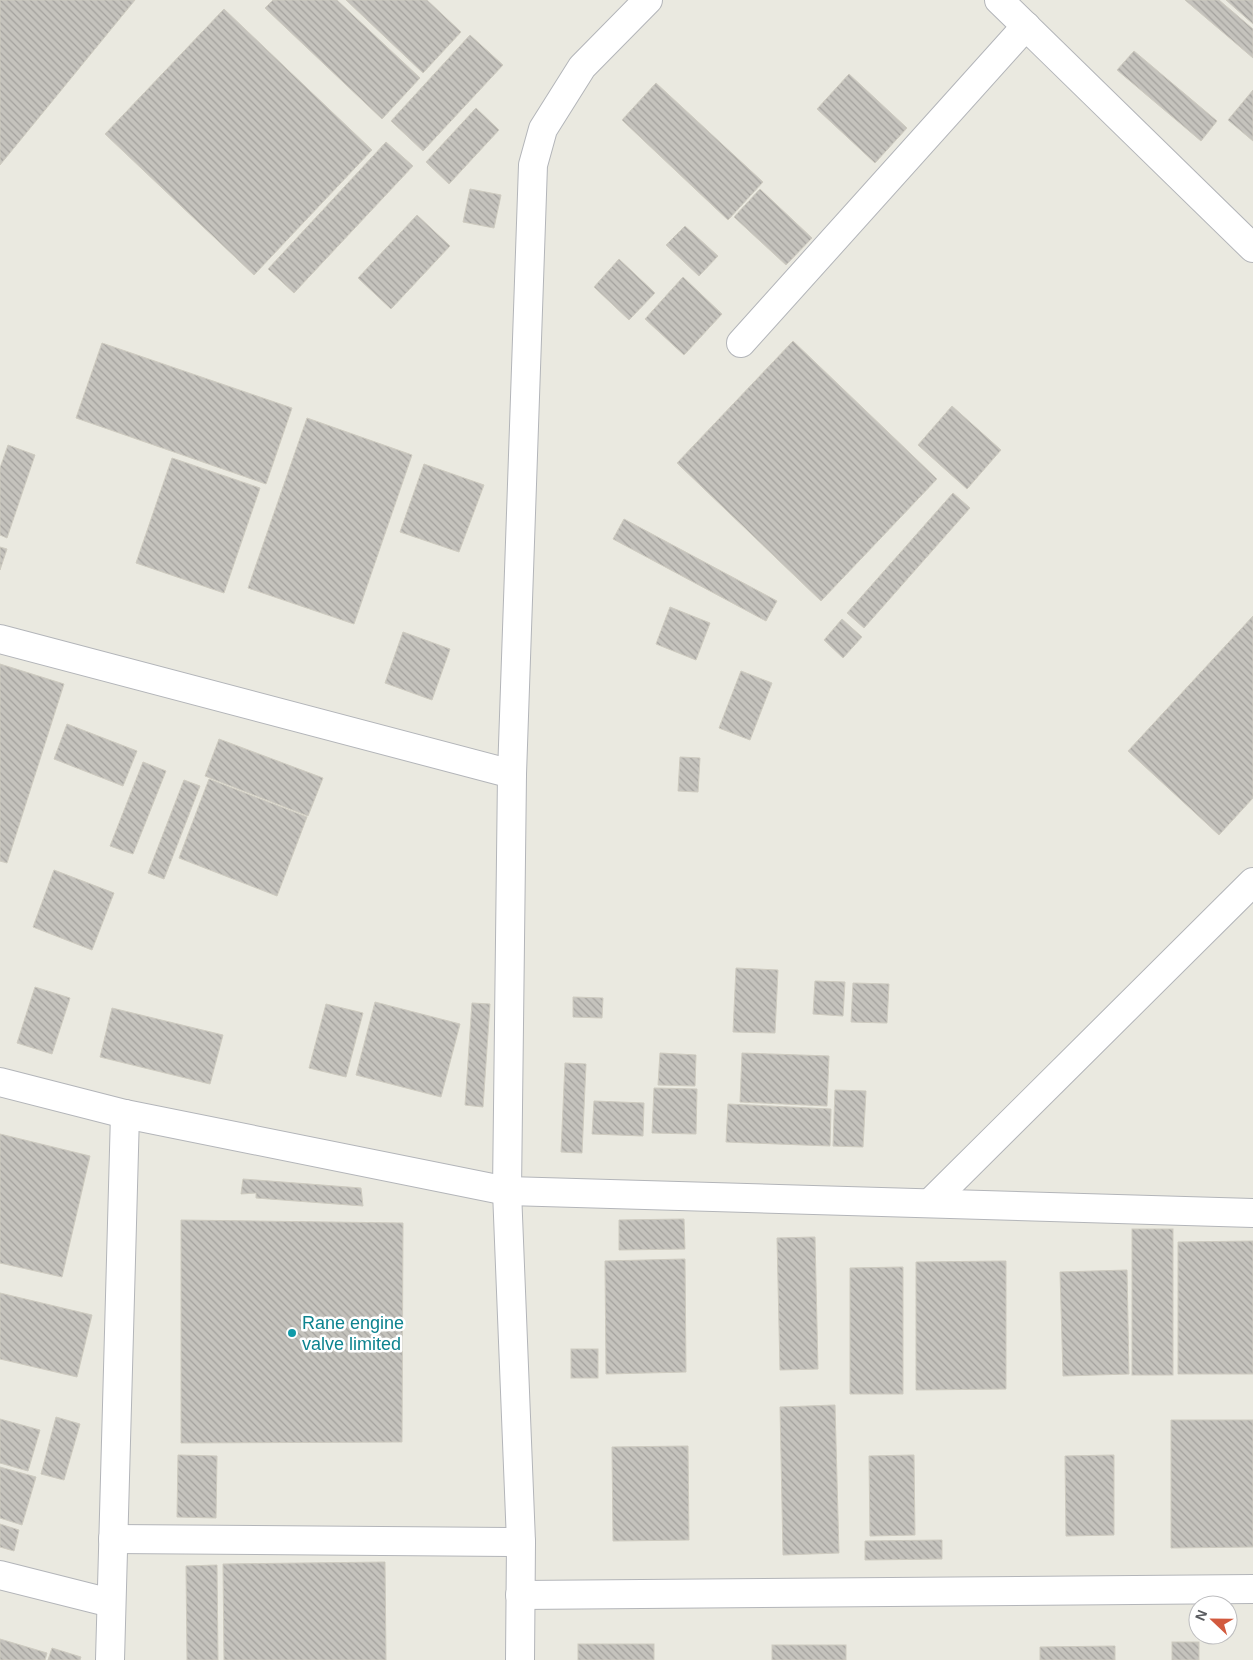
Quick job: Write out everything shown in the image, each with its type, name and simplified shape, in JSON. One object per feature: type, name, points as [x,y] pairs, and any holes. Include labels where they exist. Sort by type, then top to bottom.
[{"type":"street","points":[[520,1660],[521,1542],[507,1191],[512,774],[533,165],[543,129],[582,67],[648,0]]},
{"type":"street","points":[[1000,0],[1253,248]]},
{"type":"street","points":[[741,343],[1026,26]]},
{"type":"street","points":[[0,639],[512,774]]},
{"type":"street","points":[[930,1203],[1253,882]]},
{"type":"street","points":[[0,1082],[125,1114],[507,1191],[1253,1213]]},
{"type":"street","points":[[110,1660],[125,1114]]},
{"type":"street","points":[[113,1539],[521,1542]]},
{"type":"street","points":[[0,1575],[111,1603]]},
{"type":"street","points":[[520,1596],[1253,1589]]},
{"type":"building","points":[[0,0],[135,0],[0,165]]},
{"type":"building","points":[[273,0],[337,0],[420,78],[382,119],[265,8]]},
{"type":"building","points":[[346,0],[427,0],[461,32],[423,73]]},
{"type":"building","points":[[1185,0],[1219,0],[1253,29],[1253,58]]},
{"type":"building","points":[[1226,0],[1253,0],[1253,24]]},
{"type":"building","points":[[224,9],[372,150],[254,275],[105,134]]},
{"type":"building","points":[[470,35],[503,65],[423,151],[391,121]]},
{"type":"building","points":[[1134,51],[1217,121],[1201,141],[1117,70]]},
{"type":"building","points":[[849,74],[907,128],[875,163],[817,109]]},
{"type":"building","points":[[656,83],[763,182],[728,220],[622,120]]},
{"type":"building","points":[[1253,90],[1253,141],[1228,120]]},
{"type":"building","points":[[476,108],[499,130],[449,184],[426,162]]},
{"type":"building","points":[[386,142],[413,166],[294,293],[268,269]]},
{"type":"building","points":[[470,189],[501,195],[494,228],[463,222]]},
{"type":"building","points":[[760,189],[812,238],[786,265],[734,217]]},
{"type":"building","points":[[417,215],[450,246],[391,309],[358,278]]},
{"type":"building","points":[[685,226],[718,256],[699,276],[666,245]]},
{"type":"building","points":[[619,259],[655,293],[629,320],[594,287]]},
{"type":"building","points":[[683,277],[722,314],[684,355],[645,319]]},
{"type":"building","points":[[793,341],[937,479],[821,601],[677,463]]},
{"type":"building","points":[[102,343],[292,408],[266,484],[76,418]]},
{"type":"building","points":[[952,406],[1001,450],[967,489],[918,445]]},
{"type":"building","points":[[307,418],[412,455],[354,624],[248,588]]},
{"type":"building","points":[[8,445],[35,455],[7,538],[0,535],[0,468]]},
{"type":"building","points":[[172,458],[260,488],[224,593],[136,563]]},
{"type":"building","points":[[424,464],[484,485],[459,552],[400,532]]},
{"type":"building","points":[[953,493],[970,508],[864,628],[847,613]]},
{"type":"building","points":[[624,519],[777,601],[766,621],[613,539]]},
{"type":"building","points":[[0,547],[7,549],[0,570]]},
{"type":"building","points":[[670,607],[710,623],[696,660],[656,644]]},
{"type":"building","points":[[1253,616],[1253,798],[1219,835],[1128,751]]},
{"type":"building","points":[[842,619],[862,637],[843,658],[824,640]]},
{"type":"building","points":[[403,632],[450,649],[432,700],[385,683]]},
{"type":"building","points":[[0,664],[64,684],[7,863],[0,861]]},
{"type":"building","points":[[741,671],[772,683],[750,740],[719,728]]},
{"type":"building","points":[[67,724],[137,751],[123,786],[54,759]]},
{"type":"building","points":[[219,739],[323,778],[308,816],[205,776]]},
{"type":"building","points":[[680,757],[700,758],[698,792],[678,791]]},
{"type":"building","points":[[143,762],[166,771],[133,854],[110,846]]},
{"type":"building","points":[[209,779],[307,817],[277,896],[179,858]]},
{"type":"building","points":[[184,780],[200,786],[164,879],[148,873]]},
{"type":"building","points":[[54,870],[114,893],[92,950],[33,927]]},
{"type":"building","points":[[736,968],[778,970],[775,1033],[733,1032]]},
{"type":"building","points":[[815,981],[845,982],[843,1016],[813,1014]]},
{"type":"building","points":[[853,983],[889,984],[887,1023],[851,1022]]},
{"type":"building","points":[[35,987],[70,998],[52,1054],[17,1043]]},
{"type":"building","points":[[573,997],[603,998],[602,1018],[573,1017]]},
{"type":"building","points":[[375,1002],[460,1024],[441,1097],[356,1075]]},
{"type":"building","points":[[472,1003],[490,1004],[483,1107],[465,1105]]},
{"type":"building","points":[[326,1004],[363,1013],[346,1077],[309,1068]]},
{"type":"building","points":[[112,1008],[223,1035],[210,1084],[100,1057]]},
{"type":"building","points":[[660,1053],[696,1055],[695,1086],[658,1085]]},
{"type":"building","points":[[742,1053],[829,1056],[827,1106],[740,1102]]},
{"type":"building","points":[[565,1063],[586,1064],[582,1153],[561,1152]]},
{"type":"building","points":[[654,1088],[697,1089],[696,1134],[652,1133]]},
{"type":"building","points":[[835,1090],[866,1091],[863,1147],[833,1146]]},
{"type":"building","points":[[594,1101],[644,1103],[643,1136],[592,1134]]},
{"type":"building","points":[[728,1104],[831,1109],[830,1146],[726,1142]]},
{"type":"building","points":[[0,1134],[90,1156],[62,1277],[0,1263]]},
{"type":"building","points":[[243,1179],[361,1188],[363,1206],[256,1198],[256,1193],[241,1194]]},
{"type":"building","points":[[684,1219],[685,1249],[619,1250],[619,1220]]},
{"type":"building","name":"Rane engine valve limited","points":[[181,1220],[403,1223],[402,1442],[181,1443]]},
{"type":"building","points":[[1132,1229],[1173,1229],[1173,1375],[1132,1375]]},
{"type":"building","points":[[815,1237],[818,1369],[780,1370],[777,1238]]},
{"type":"building","points":[[1253,1241],[1253,1374],[1178,1374],[1178,1242]]},
{"type":"building","points":[[685,1259],[686,1372],[606,1374],[605,1261]]},
{"type":"building","points":[[1006,1261],[1006,1389],[916,1390],[916,1262]]},
{"type":"building","points":[[903,1267],[903,1394],[850,1394],[850,1268]]},
{"type":"building","points":[[1127,1270],[1129,1374],[1063,1376],[1060,1272]]},
{"type":"building","points":[[0,1293],[92,1315],[77,1377],[0,1359]]},
{"type":"building","points":[[571,1349],[598,1349],[598,1378],[571,1378]]},
{"type":"building","points":[[835,1405],[839,1553],[783,1555],[780,1407]]},
{"type":"building","points":[[56,1417],[80,1424],[64,1480],[41,1474]]},
{"type":"building","points":[[0,1419],[40,1430],[28,1471],[0,1463]]},
{"type":"building","points":[[1171,1420],[1253,1420],[1253,1547],[1171,1548]]},
{"type":"building","points":[[688,1446],[689,1540],[613,1541],[612,1447]]},
{"type":"building","points":[[178,1455],[217,1456],[216,1518],[177,1517]]},
{"type":"building","points":[[914,1455],[915,1535],[870,1536],[869,1456]]},
{"type":"building","points":[[1114,1455],[1114,1535],[1066,1536],[1065,1456]]},
{"type":"building","points":[[0,1467],[36,1477],[22,1525],[0,1518]]},
{"type":"building","points":[[0,1524],[19,1530],[14,1551],[0,1547]]},
{"type":"building","points":[[942,1540],[942,1559],[865,1560],[865,1541]]},
{"type":"building","points":[[385,1562],[386,1660],[224,1660],[223,1564]]},
{"type":"building","points":[[217,1565],[218,1660],[187,1660],[186,1566]]},
{"type":"building","points":[[0,1639],[47,1653],[45,1660],[0,1660]]},
{"type":"building","points":[[1172,1642],[1188,1642],[1188,1645],[1199,1645],[1199,1660],[1172,1660]]},
{"type":"building","points":[[578,1644],[654,1644],[654,1660],[578,1660]]},
{"type":"building","points":[[772,1645],[846,1645],[846,1660],[772,1660]]},
{"type":"building","points":[[1115,1646],[1115,1660],[1040,1660],[1040,1647]]},
{"type":"building","points":[[52,1648],[81,1657],[80,1660],[48,1660]]},
{"type":"place","name":"Rane engine valve limited","points":[[292,1333]]}]
